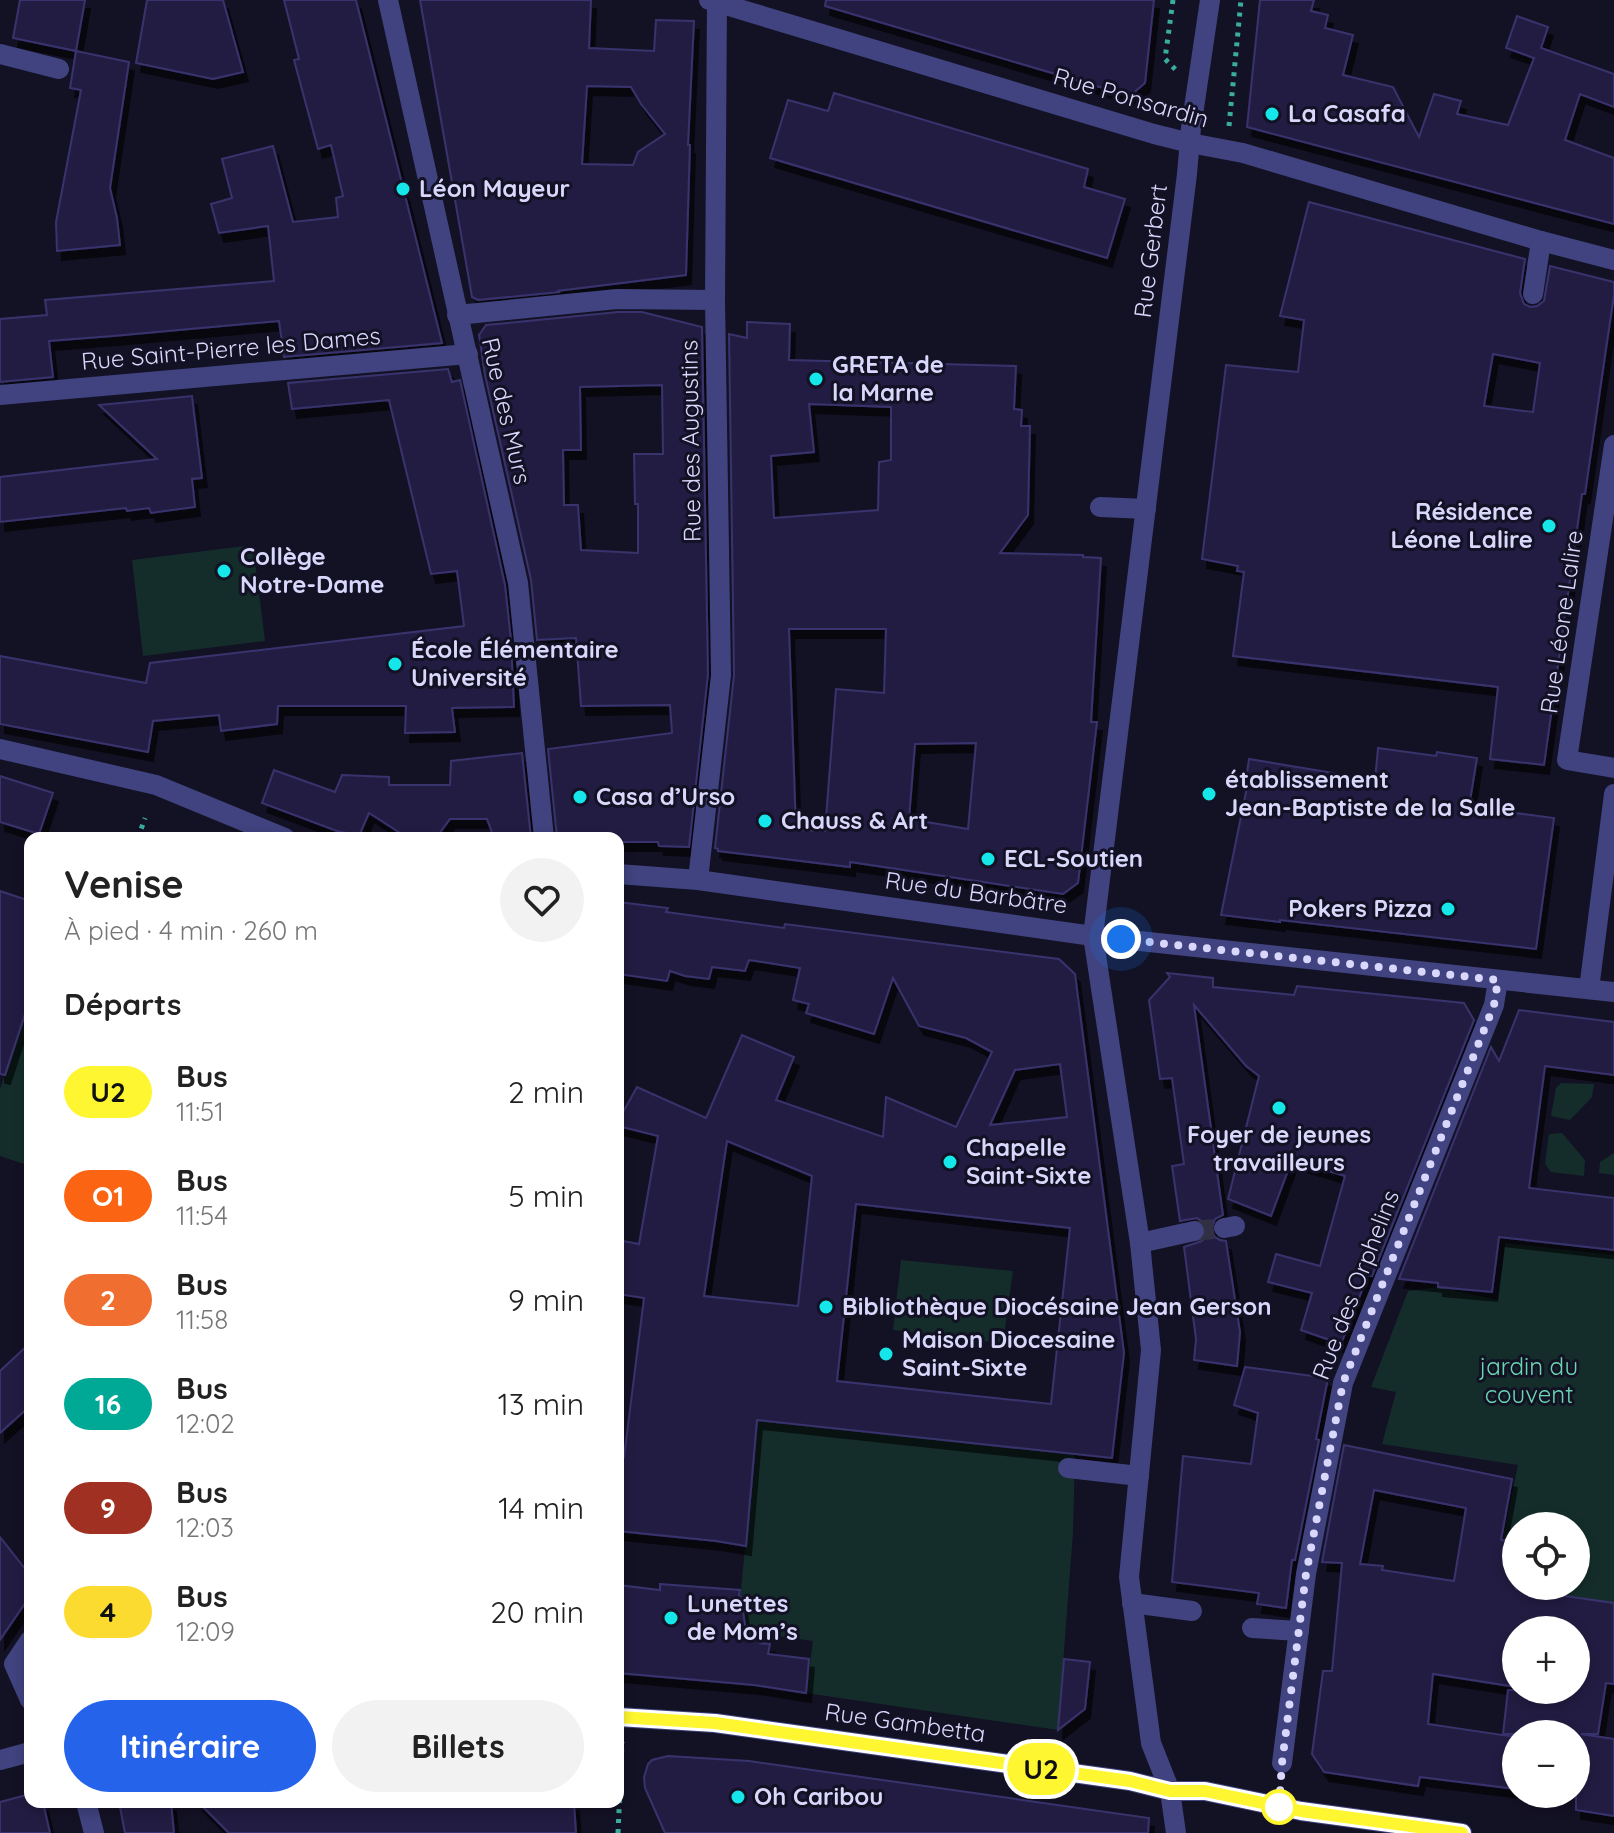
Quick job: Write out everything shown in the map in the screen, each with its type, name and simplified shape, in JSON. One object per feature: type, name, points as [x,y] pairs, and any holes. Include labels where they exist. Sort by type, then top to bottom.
[{"type":"street","name":"Rue des Murs","points":[[388,0],[518,583],[543,832]]},
{"type":"street","name":"Rue Gerbert","points":[[1175,1827],[1170,1791],[1151,1743],[1129,1577],[1151,1350],[1140,1243],[1093,936],[1210,0]]},
{"type":"street","name":"Rue Ponsardin","points":[[714,1],[1190,143],[1243,153],[1614,260]]},
{"type":"street","name":"Rue des Augustins","points":[[698,880],[721,675],[714,1]]},
{"type":"street","points":[[0,54],[59,69]]},
{"type":"street","points":[[1533,294],[1541,241]]},
{"type":"street","points":[[457,315],[617,299],[715,300]]},
{"type":"street","name":"Rue Saint-Pierre les Dames","points":[[0,395],[468,354]]},
{"type":"street","name":"Rue Léone Lalire","points":[[1614,445],[1567,760],[1614,768]]},
{"type":"street","points":[[1100,507],[1146,509]]},
{"type":"street","points":[[0,749],[156,785],[252,831]]},
{"type":"street","points":[[1589,989],[1614,794]]},
{"type":"street","name":"Rue du Barbâtre","points":[[624,874],[698,880],[1093,936],[1614,992]]},
{"type":"street","name":"Rue des Orphelins","points":[[1282,1763],[1306,1574],[1343,1383],[1494,1005],[1498,980]]},
{"type":"street","points":[[1140,1243],[1194,1231]]},
{"type":"street","points":[[1068,1468],[1139,1476]]},
{"type":"street","points":[[1132,1603],[1192,1611]]},
{"type":"street","points":[[1252,1628],[1299,1631]]},
{"type":"street","points":[[24,1646],[7,1662],[24,1690]]},
{"type":"street","name":"Rue Gambetta","points":[[624,1717],[715,1723],[1130,1781],[1170,1791],[1205,1791],[1289,1809],[1462,1833]]},
{"type":"street","points":[[0,1760],[24,1754]]},
{"type":"street","points":[[88,1808],[94,1833]]},
{"type":"path","points":[[1165,59],[1173,0]]},
{"type":"path","points":[[1227,150],[1241,0]]},
{"type":"path","points":[[140,832],[145,818]]},
{"type":"path","points":[[618,1833],[619,1808]]},
{"type":"green space","points":[[253,545],[265,641],[143,656],[132,560]]},
{"type":"green space","points":[[24,1017],[24,1164],[0,1156],[0,1089]]},
{"type":"green space","points":[[1561,1083],[1594,1084],[1592,1097],[1570,1120],[1551,1116],[1556,1088]]},
{"type":"green space","points":[[1562,1133],[1585,1160],[1584,1176],[1551,1172],[1545,1164],[1549,1134]]},
{"type":"green space","points":[[1614,1153],[1614,1175],[1599,1173],[1600,1162]]},
{"type":"green space","name":"jardin du couvent","points":[[1505,1243],[1614,1255],[1614,1603],[1590,1600],[1590,1512],[1508,1512],[1518,1465],[1382,1444],[1396,1392],[1371,1387],[1408,1291],[1438,1287],[1498,1300]]},
{"type":"green space","points":[[901,1260],[1013,1271],[1003,1343],[893,1330]]},
{"type":"green space","points":[[757,1421],[1075,1454],[1073,1532],[1058,1730],[806,1693],[813,1641],[736,1630]]},
{"type":"green space","name":"jardin du couvent","points":[[1502,1542],[1502,1587],[1493,1586]]},
{"type":"building","points":[[20,0],[85,0],[76,51],[13,38]]},
{"type":"building","points":[[147,0],[223,0],[243,72],[213,79],[136,63]]},
{"type":"building","points":[[284,0],[356,0],[442,343],[284,357],[279,321],[49,341],[53,377],[0,382],[0,319],[47,315],[45,300],[274,281],[268,226],[219,233],[211,204],[232,198],[222,159],[273,146],[293,222],[338,217],[336,198],[343,196],[331,145],[318,149],[294,60],[299,59]]},
{"type":"building","points":[[420,0],[591,0],[589,48],[654,51],[656,20],[694,21],[686,275],[557,291],[560,292],[478,300],[472,297]],"holes":[[[587,86],[631,87],[665,134],[638,152],[633,165],[582,164]]]},
{"type":"building","points":[[826,0],[1154,0],[1145,83],[1130,96],[825,6]]},
{"type":"building","points":[[1260,0],[1314,0],[1311,11],[1328,15],[1325,28],[1353,35],[1343,75],[1393,87],[1419,137],[1434,94],[1461,101],[1457,114],[1508,125],[1534,58],[1506,48],[1517,16],[1548,27],[1541,48],[1614,74],[1614,107],[1580,94],[1565,140],[1614,158],[1614,224],[1247,127]]},
{"type":"building","points":[[76,51],[129,62],[110,188],[120,245],[57,251],[56,222],[81,90],[70,88]]},
{"type":"building","points":[[834,93],[1088,169],[1084,187],[1125,199],[1107,258],[770,158],[788,100],[828,111]]},
{"type":"building","points":[[1309,202],[1525,259],[1520,293],[1524,304],[1530,307],[1544,301],[1550,266],[1614,282],[1544,765],[1490,759],[1498,687],[1233,656],[1244,572],[1237,571],[1238,566],[1202,559],[1226,365],[1298,372],[1304,320],[1280,316]],"holes":[[[1493,354],[1540,363],[1533,412],[1484,406]]]},
{"type":"building","points":[[618,312],[642,312],[702,327],[708,674],[689,847],[659,846],[658,842],[624,842],[624,832],[556,832],[548,749],[672,733],[670,705],[581,706],[576,638],[537,640],[531,580],[485,375],[479,335],[486,325]],"holes":[[[662,385],[663,454],[634,454],[638,553],[581,550],[578,505],[564,505],[563,450],[581,450],[580,387]]]},
{"type":"building","points":[[747,322],[790,324],[789,360],[1016,366],[1014,409],[1022,410],[1021,426],[1030,426],[1028,515],[1000,553],[1101,558],[1091,722],[1097,722],[1078,883],[1063,894],[850,862],[850,867],[718,851],[715,848],[734,675],[729,334],[747,338]],"holes":[[[809,404],[891,407],[891,460],[879,462],[878,510],[774,518],[771,456],[814,452]],[[789,629],[886,629],[884,693],[836,689],[825,831],[796,830]],[[976,743],[968,829],[909,819],[915,744]]]},
{"type":"building","points":[[448,369],[452,382],[460,380],[505,585],[514,707],[452,708],[455,732],[405,733],[406,706],[278,706],[277,724],[221,731],[219,715],[153,721],[148,752],[0,724],[0,656],[146,683],[150,663],[464,626],[457,571],[431,574],[389,400],[292,409],[288,383]]},
{"type":"building","points":[[192,396],[202,478],[192,479],[195,507],[151,513],[149,508],[127,511],[126,508],[0,522],[0,477],[157,459],[99,405]]},
{"type":"building","points":[[1378,748],[1477,758],[1469,807],[1554,818],[1536,949],[1221,915],[1247,787],[1249,759],[1375,780]]},
{"type":"building","points":[[522,753],[530,832],[492,832],[487,819],[450,819],[440,832],[399,832],[369,813],[361,832],[341,832],[262,803],[274,770],[335,792],[342,775],[389,777],[389,785],[450,785],[451,761]]},
{"type":"building","points":[[0,776],[53,793],[40,832],[0,822]]},
{"type":"building","points":[[0,891],[24,899],[24,1017],[5,1075],[0,1074]]},
{"type":"building","points":[[624,903],[668,908],[666,912],[784,928],[785,924],[1059,959],[1075,974],[1124,1353],[1112,1458],[757,1420],[746,1546],[624,1532],[624,1457],[644,1298],[624,1295],[624,1241],[639,1244],[658,1136],[624,1128],[624,1110],[637,1087],[706,1118],[742,1035],[794,1057],[776,1100],[883,1137],[886,1097],[956,1127],[992,1052],[966,1038],[919,1026],[893,978],[874,1034],[806,1013],[809,1004],[793,1000],[800,968],[749,960],[745,971],[712,967],[709,979],[670,971],[667,981],[624,975]],"holes":[[[1060,1064],[1067,1117],[990,1125],[1015,1070]],[[727,1141],[812,1176],[798,1306],[704,1296]],[[856,1204],[1070,1228],[1051,1404],[837,1381]]]},
{"type":"building","points":[[1167,973],[1213,978],[1213,987],[1294,995],[1297,986],[1464,1003],[1474,1020],[1372,1276],[1368,1275],[1341,1344],[1301,1330],[1312,1293],[1268,1282],[1276,1254],[1320,1266],[1345,1176],[1292,1160],[1271,1216],[1228,1199],[1259,1076],[1246,1066],[1194,1005],[1223,1215],[1215,1219],[1211,1230],[1215,1237],[1226,1241],[1240,1332],[1237,1366],[1194,1360],[1196,1339],[1184,1247],[1202,1241],[1207,1229],[1197,1218],[1180,1221],[1172,1166],[1184,1164],[1172,1078],[1160,1079],[1149,1000],[1170,977]]},
{"type":"building","points":[[1519,1010],[1614,1022],[1614,1075],[1545,1066],[1529,1188],[1614,1198],[1614,1250],[1499,1237],[1492,1292],[1438,1287],[1438,1283],[1399,1279],[1491,1047],[1499,1061]]},
{"type":"building","points":[[24,1349],[24,1411],[0,1433],[0,1371]]},
{"type":"building","points":[[1245,1367],[1328,1378],[1316,1439],[1319,1440],[1295,1560],[1292,1560],[1286,1608],[1257,1604],[1259,1593],[1172,1582],[1183,1456],[1251,1464],[1258,1413],[1234,1405]]},
{"type":"building","points":[[1344,1445],[1512,1479],[1506,1512],[1502,1512],[1502,1600],[1590,1600],[1614,1603],[1614,1684],[1606,1683],[1598,1734],[1590,1734],[1590,1720],[1505,1720],[1506,1704],[1590,1704],[1590,1616],[1502,1616],[1502,1685],[1433,1674],[1428,1724],[1502,1735],[1502,1787],[1420,1777],[1418,1786],[1324,1772],[1312,1754],[1323,1671],[1332,1671],[1342,1563],[1322,1562]],"holes":[[[1374,1490],[1466,1508],[1454,1581],[1360,1564]]]},
{"type":"building","points":[[0,1537],[24,1567],[24,1605],[0,1640]]},
{"type":"building","points":[[660,1584],[740,1590],[746,1632],[760,1633],[760,1643],[770,1644],[768,1654],[809,1659],[806,1693],[754,1685],[624,1674],[624,1586],[660,1590]]},
{"type":"building","points":[[1064,1659],[1090,1662],[1085,1709],[1058,1730]]},
{"type":"building","points":[[1590,1735],[1614,1739],[1614,1816],[1576,1810],[1590,1808]]},
{"type":"building","points":[[668,1756],[749,1761],[1149,1818],[1148,1833],[665,1833],[645,1788],[644,1777],[652,1760]]},
{"type":"building","points":[[24,1796],[24,1808],[44,1808],[50,1833],[0,1833],[0,1802]]},
{"type":"building","points":[[120,1808],[172,1808],[174,1833],[125,1833]]},
{"type":"building","points":[[204,1808],[574,1808],[576,1833],[229,1833]]},
{"type":"tunnel","points":[[1194,1231],[1224,1228]]},
{"type":"bus line","name":"U2","points":[[624,1717],[715,1723],[774,1731],[1130,1781],[1170,1791],[1205,1791],[1276,1807],[1462,1833]]},
{"type":"place","name":"La Casafa","points":[[1272,114]]},
{"type":"place","name":"Léon Mayeur","points":[[403,189]]},
{"type":"place","name":"GRETA de la Marne","points":[[816,379]]},
{"type":"place","name":"Résidence Léone Lalire","points":[[1549,526]]},
{"type":"place","name":"Collège Notre-Dame","points":[[224,571]]},
{"type":"place","name":"École Élémentaire Université","points":[[395,664]]},
{"type":"place","name":"établissement Jean-Baptiste de la Salle","points":[[1209,794]]},
{"type":"place","name":"Casa d’Urso","points":[[580,797]]},
{"type":"place","name":"Chauss & Art","points":[[765,821]]},
{"type":"place","name":"ECL-Soutien","points":[[988,859]]},
{"type":"place","name":"Pokers Pizza","points":[[1448,909]]},
{"type":"place","name":"Foyer de jeunes travailleurs","points":[[1279,1108]]},
{"type":"place","name":"Chapelle Saint-Sixte","points":[[950,1162]]},
{"type":"place","name":"Bibliothèque Diocésaine Jean Gerson","points":[[826,1307]]},
{"type":"place","name":"Maison Diocesaine Saint-Sixte","points":[[886,1354]]},
{"type":"place","name":"Lunettes de Mom’s","points":[[671,1618]]},
{"type":"place","name":"Oh Caribou","points":[[738,1797]]},
{"type":"route","points":[[1121,939],[1498,980],[1494,1005],[1343,1383],[1306,1574],[1279,1807]]}]
